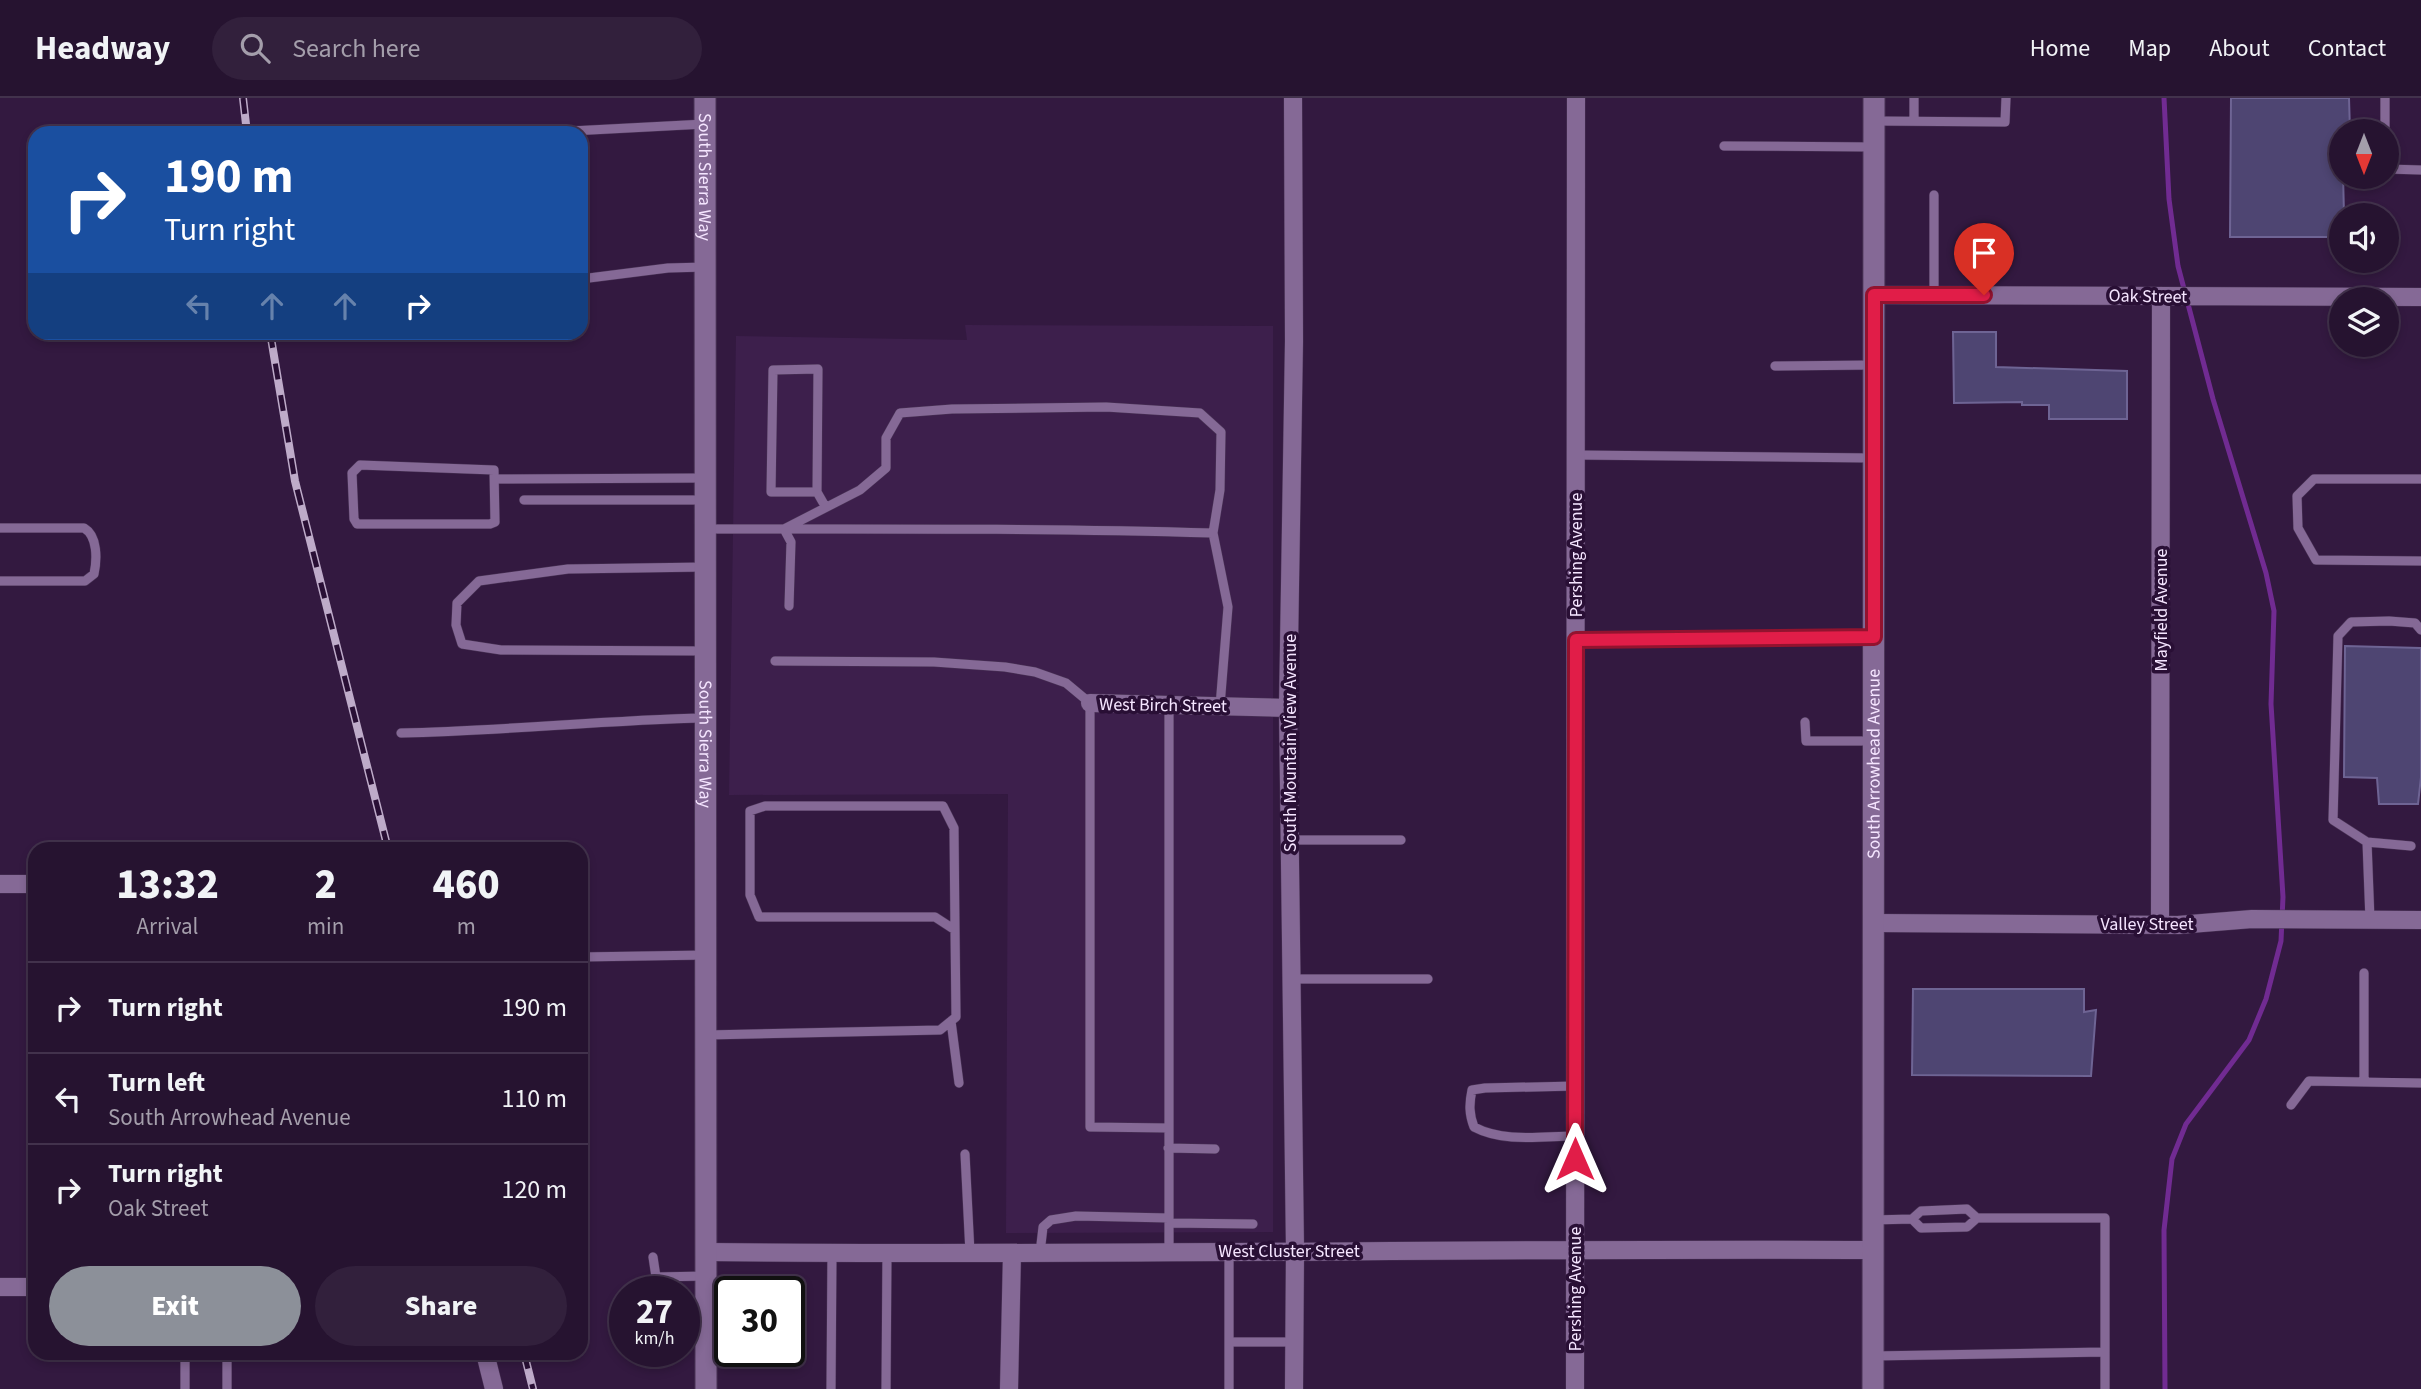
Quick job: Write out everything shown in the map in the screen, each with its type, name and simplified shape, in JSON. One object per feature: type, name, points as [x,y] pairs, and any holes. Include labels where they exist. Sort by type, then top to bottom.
[{"type":"street","name":"South Sierra Way","points":[[705,98],[706,1389]]},
{"type":"street","name":"South Mountain View Avenue","points":[[1293,98],[1294,341],[1288,708],[1295,1250],[1294,1389]]},
{"type":"street","name":"Pershing Avenue","points":[[1575,1389],[1576,98]]},
{"type":"street","name":"South Arrowhead Avenue","points":[[1873,1389],[1874,98]]},
{"type":"street","name":"Oak Street","points":[[1874,295],[2421,297]]},
{"type":"street","name":"Mayfield Avenue","points":[[2160,925],[2178,296]]},
{"type":"street","name":"West Birch Street","points":[[1090,703],[1288,708]]},
{"type":"street","points":[[0,884],[28,884]]},
{"type":"street","name":"Valley Street","points":[[1873,923],[2160,925],[2252,919],[2421,920]]},
{"type":"street","name":"West Cluster Street","points":[[706,1252],[1872,1250]]},
{"type":"street","points":[[1009,1389],[1012,1253]]},
{"type":"street","points":[[0,1287],[28,1287]]},
{"type":"street","points":[[487,1360],[494,1389]]},
{"type":"lane","points":[[1914,98],[1914,121]]},
{"type":"lane","points":[[1874,121],[2005,122],[2006,98]]},
{"type":"lane","points":[[2385,98],[2385,119]]},
{"type":"lane","points":[[588,130],[705,124]]},
{"type":"lane","points":[[1724,146],[1874,147]]},
{"type":"lane","points":[[2399,169],[2421,170]]},
{"type":"lane","points":[[1934,195],[1934,295]]},
{"type":"lane","points":[[588,278],[668,268],[705,267]]},
{"type":"lane","points":[[1775,366],[1874,365]]},
{"type":"lane","points":[[817,492],[771,492],[773,370],[818,369],[817,492],[825,506]]},
{"type":"lane","points":[[784,529],[860,490],[886,468],[886,438],[900,412],[951,408],[1106,407],[1200,412],[1221,432],[1220,490],[1213,533],[1228,607],[1220,706]]},
{"type":"lane","points":[[1576,455],[1874,458]]},
{"type":"lane","points":[[360,465],[491,469],[495,472],[495,479],[496,517],[490,524],[362,526],[354,519],[352,473],[360,465]]},
{"type":"lane","points":[[495,479],[705,478]]},
{"type":"lane","points":[[2421,479],[2314,479],[2297,496],[2298,528],[2316,560],[2421,561]]},
{"type":"lane","points":[[524,500],[705,500]]},
{"type":"lane","points":[[0,528],[85,528],[94,539],[96,563],[94,574],[88,580],[0,582]]},
{"type":"lane","points":[[705,529],[1213,533]]},
{"type":"lane","points":[[784,529],[791,542],[789,606]]},
{"type":"lane","points":[[705,567],[568,569],[479,581],[457,603],[456,625],[462,644],[501,650],[705,651]]},
{"type":"lane","points":[[2411,846],[2367,842],[2333,820],[2338,636],[2351,622],[2415,623],[2421,630]]},
{"type":"lane","points":[[1576,640],[1874,637]]},
{"type":"lane","name":"West Birch Street","points":[[775,661],[934,662],[1005,667],[1035,671],[1066,683],[1090,703]]},
{"type":"lane","points":[[1090,703],[1090,1127],[1168,1128]]},
{"type":"lane","points":[[1168,705],[1169,1252]]},
{"type":"lane","points":[[401,733],[457,732],[618,720],[705,718]]},
{"type":"lane","points":[[1805,723],[1806,741],[1873,741]]},
{"type":"lane","points":[[706,1035],[940,1030],[956,1017],[954,828],[943,806],[765,806],[750,811],[750,895],[759,917],[935,917],[955,930]]},
{"type":"lane","points":[[1290,840],[1401,840]]},
{"type":"lane","points":[[2367,842],[2370,920]]},
{"type":"lane","points":[[588,957],[706,955]]},
{"type":"lane","points":[[2364,973],[2364,1081]]},
{"type":"lane","points":[[1292,979],[1428,979]]},
{"type":"lane","points":[[951,1021],[959,1083]]},
{"type":"lane","points":[[2291,1105],[2309,1081],[2421,1083]]},
{"type":"lane","points":[[1575,1086],[1472,1090],[1469,1114],[1474,1128],[1484,1132],[1505,1136],[1575,1136]]},
{"type":"lane","points":[[1168,1148],[1215,1149]]},
{"type":"lane","points":[[965,1154],[970,1253]]},
{"type":"lane","points":[[1872,1220],[1912,1219],[1921,1211],[1967,1209],[1978,1218]]},
{"type":"lane","points":[[1040,1253],[1043,1227],[1051,1220],[1076,1216],[1253,1224]]},
{"type":"lane","points":[[1912,1219],[1921,1228],[1932,1228],[1967,1227],[1978,1218],[2105,1218],[2105,1389]]},
{"type":"lane","points":[[1229,1251],[1229,1389]]},
{"type":"lane","points":[[831,1389],[832,1252]]},
{"type":"lane","points":[[886,1389],[887,1253]]},
{"type":"lane","points":[[653,1257],[656,1276],[706,1276]]},
{"type":"lane","points":[[1229,1342],[1294,1342]]},
{"type":"lane","points":[[1873,1356],[2105,1352]]},
{"type":"lane","points":[[184,1360],[185,1389]]},
{"type":"lane","points":[[227,1360],[227,1389]]},
{"type":"shaded area","points":[[965,325],[1273,326],[1273,1232],[1006,1233],[1008,794],[729,795],[736,336],[967,340]]},
{"type":"building","points":[[2231,98],[2349,98],[2350,119],[2329,119],[2329,189],[2343,189],[2344,203],[2329,203],[2329,237],[2230,237]]},
{"type":"building","points":[[1953,332],[1996,332],[1996,367],[2127,371],[2127,419],[2049,419],[2049,405],[2022,405],[2022,402],[1954,403]]},
{"type":"building","points":[[2345,646],[2421,648],[2421,777],[2418,804],[2379,804],[2377,778],[2344,777]]},
{"type":"building","points":[[1913,989],[2084,989],[2084,1012],[2096,1010],[2091,1076],[1912,1075]]},
{"type":"waterway","points":[[2164,98],[2169,199],[2178,266],[2213,399],[2266,573],[2274,611],[2271,704],[2283,897],[2281,941],[2266,999],[2249,1040],[2186,1124],[2172,1159],[2164,1230],[2165,1389]]},
{"type":"railway","points":[[243,98],[246,126]]},
{"type":"railway","points":[[271,340],[295,481],[386,842]]},
{"type":"railway","points":[[526,1360],[533,1389]]},
{"type":"route","points":[[1575,1159],[1576,640],[1874,637],[1874,295],[1984,295]]}]
